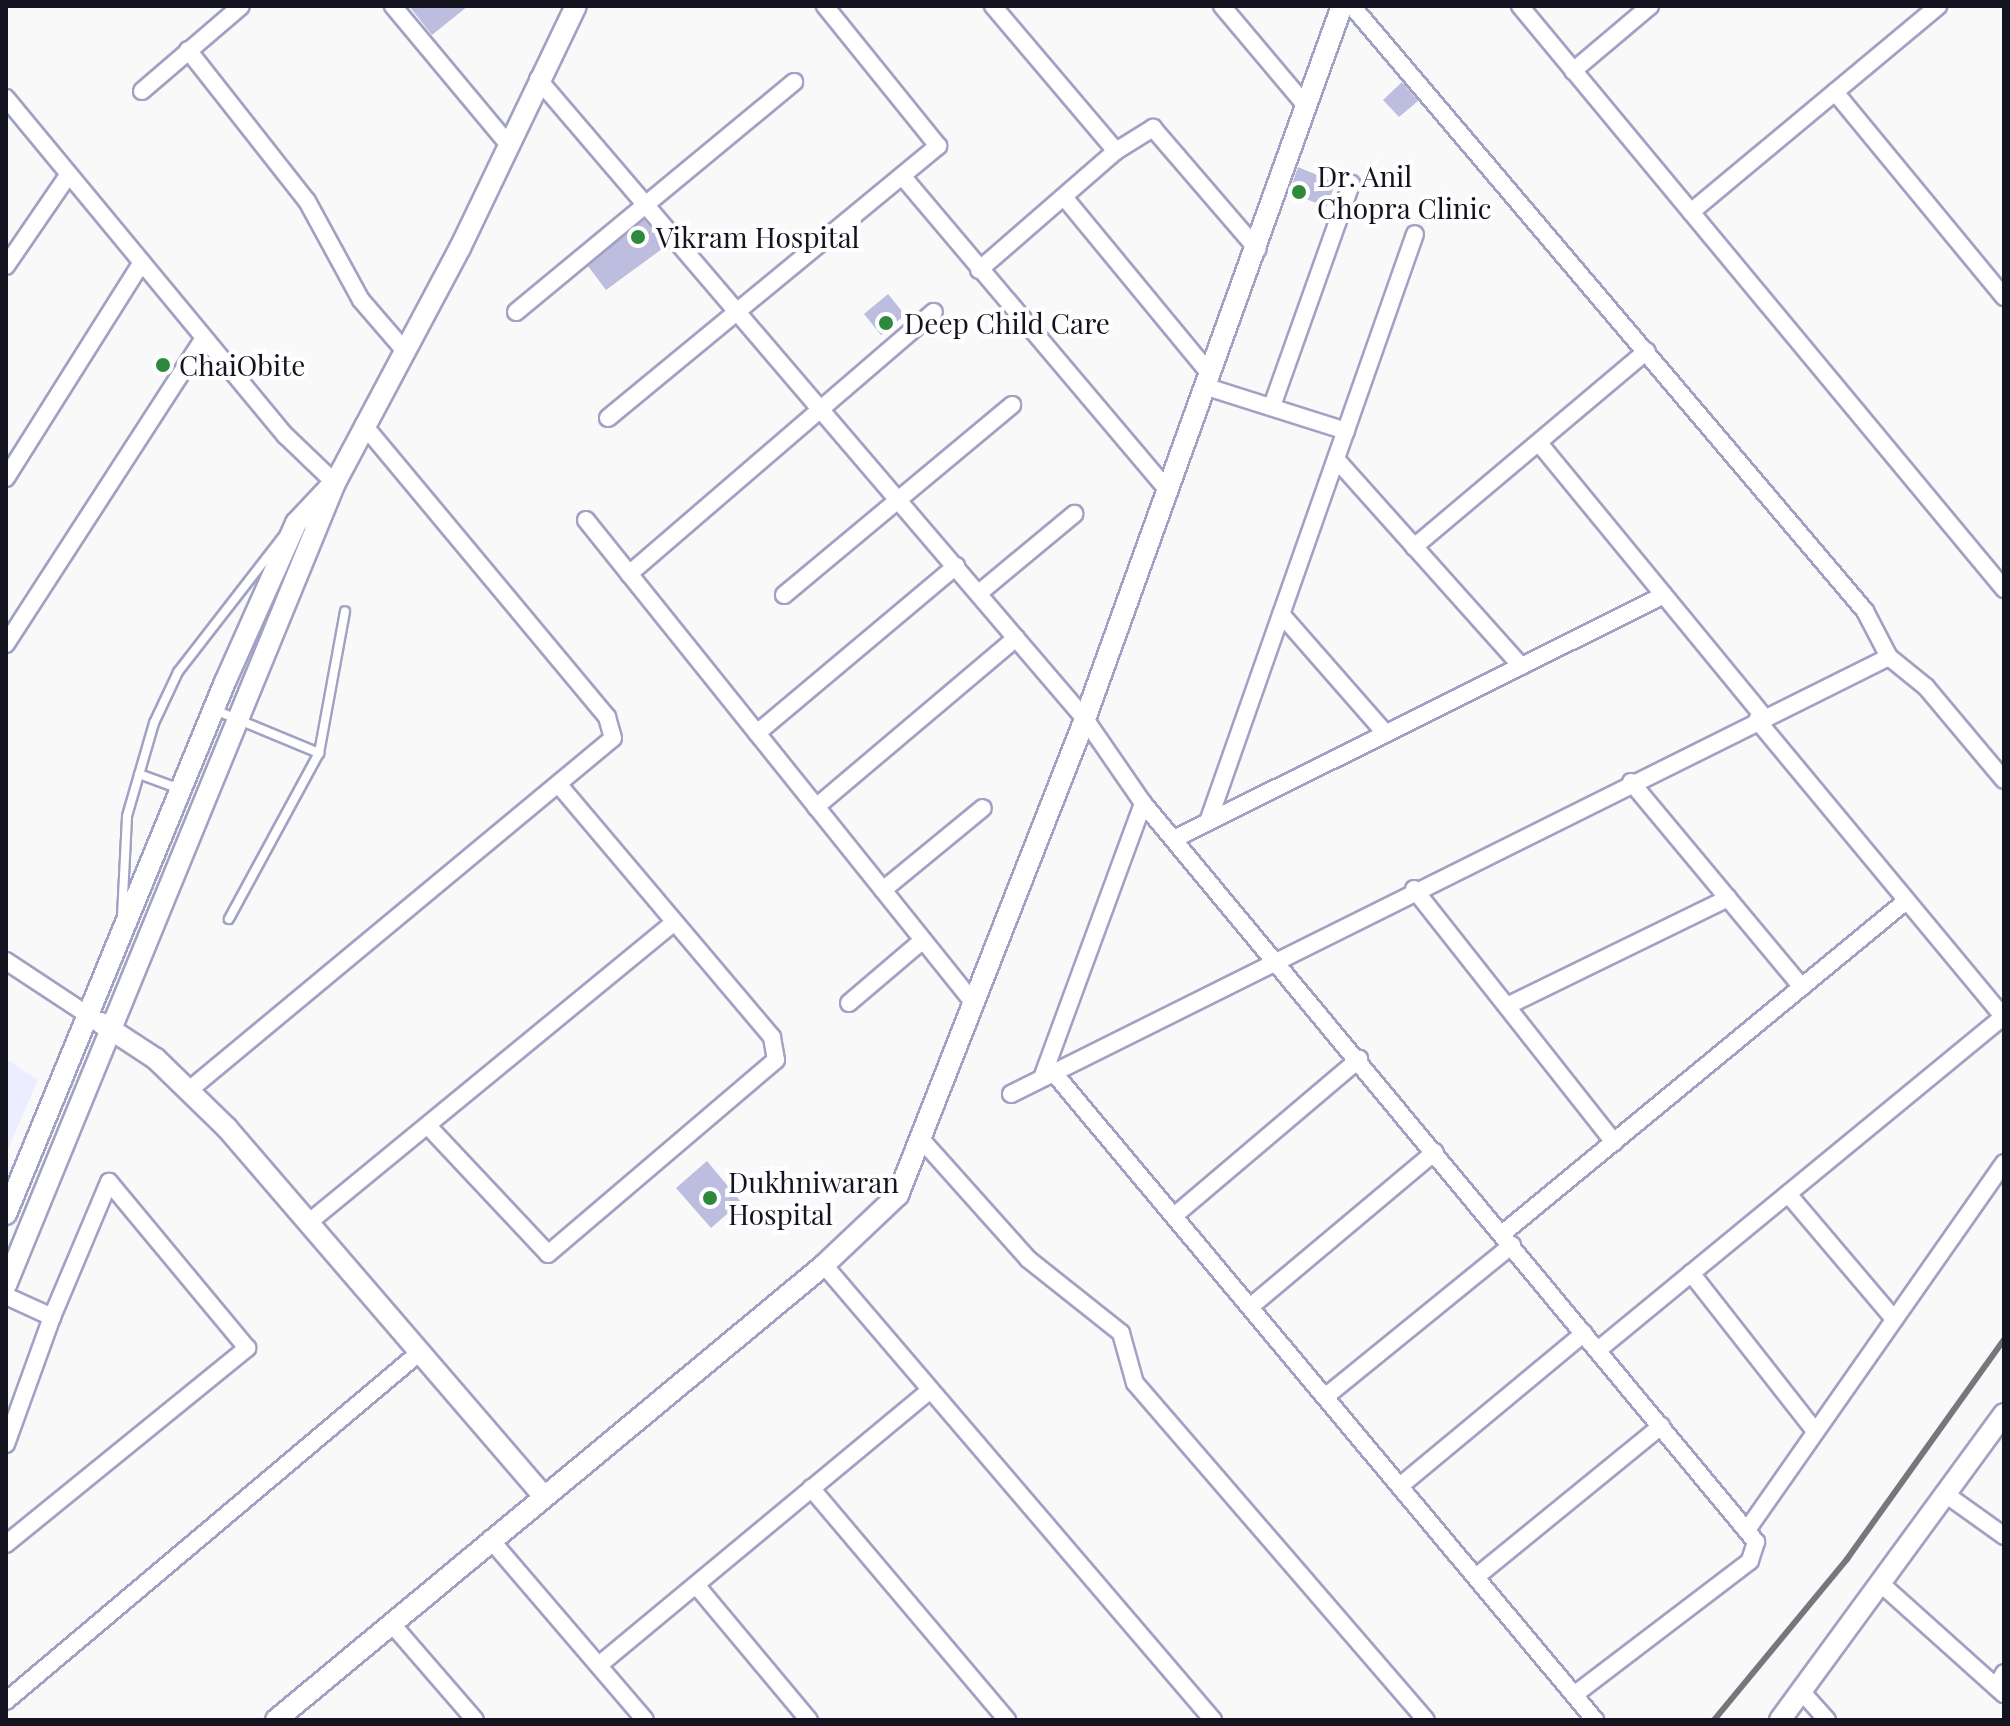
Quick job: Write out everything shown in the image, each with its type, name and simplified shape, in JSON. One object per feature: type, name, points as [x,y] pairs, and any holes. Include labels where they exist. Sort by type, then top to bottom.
[{"type":"street","points":[[142,91],[241,6]]},
{"type":"street","points":[[393,6],[509,145]]},
{"type":"street","points":[[6,1285],[234,719],[335,483],[405,351],[576,6]]},
{"type":"street","points":[[608,418],[933,155],[934,136],[825,6]]},
{"type":"street","points":[[994,6],[1116,151]]},
{"type":"street","points":[[1222,6],[1307,107]]},
{"type":"street","points":[[276,1720],[490,1539],[824,1265],[898,1195],[1085,719],[1257,249],[1342,6]]},
{"type":"street","points":[[1352,6],[1865,611],[1889,657],[1916,677],[2004,780]]},
{"type":"street","points":[[1520,6],[2004,589]]},
{"type":"street","points":[[1573,71],[1650,6]]},
{"type":"street","points":[[1691,212],[1938,6]]},
{"type":"street","points":[[188,50],[307,201],[361,300],[405,351]]},
{"type":"street","points":[[538,79],[649,202],[1085,719],[1143,803],[1359,1059],[1747,1530],[1758,1550],[1750,1561],[1574,1695]]},
{"type":"street","points":[[516,312],[794,82]]},
{"type":"street","points":[[1835,92],[2004,297]]},
{"type":"street","points":[[6,98],[67,177],[204,338],[335,483]]},
{"type":"street","points":[[979,270],[1116,151],[1145,130],[1160,132],[1257,249]]},
{"type":"street","points":[[6,266],[67,177]]},
{"type":"street","points":[[903,177],[1167,489]]},
{"type":"street","points":[[1272,406],[1351,184]]},
{"type":"street","points":[[1064,197],[1207,380],[1346,431]]},
{"type":"street","points":[[1208,822],[1415,234]]},
{"type":"street","points":[[6,478],[142,262]]},
{"type":"street","points":[[629,574],[934,312]]},
{"type":"street","points":[[6,644],[204,338]]},
{"type":"street","points":[[1414,547],[1647,351]]},
{"type":"street","points":[[784,595],[1012,405]]},
{"type":"street","points":[[188,1091],[608,748],[613,728],[364,425]]},
{"type":"street","points":[[1539,443],[1664,595],[1906,901],[2004,1017],[1598,1350]]},
{"type":"street","points":[[1336,459],[1521,666]]},
{"type":"street","points":[[6,1214],[91,1017],[214,709],[296,523],[335,483]]},
{"type":"street","points":[[979,593],[1074,514]]},
{"type":"street","points":[[586,520],[973,1002]]},
{"type":"street","points":[[757,733],[956,566]]},
{"type":"street","points":[[1174,839],[1664,595]]},
{"type":"street","points":[[1281,614],[1386,734]]},
{"type":"street","points":[[816,807],[1016,638]]},
{"type":"street","points":[[1011,1094],[1275,958],[1889,657]]},
{"type":"street","points":[[1990,764],[2004,753]]},
{"type":"street","points":[[1631,782],[1802,987]]},
{"type":"street","points":[[428,1126],[537,1249],[554,1250],[776,1060],[772,1037],[560,786]]},
{"type":"street","points":[[1048,1075],[1143,803]]},
{"type":"street","points":[[883,890],[983,808]]},
{"type":"street","points":[[1414,889],[1614,1142]]},
{"type":"street","points":[[1507,1006],[1728,898]]},
{"type":"street","points":[[1325,1397],[1507,1240],[1614,1142],[1906,901]]},
{"type":"street","points":[[308,1223],[674,922]]},
{"type":"street","points":[[849,1003],[923,940]]},
{"type":"street","points":[[6,961],[110,1029],[188,1091],[308,1223],[543,1496]]},
{"type":"street","points":[[1174,1216],[1359,1059]]},
{"type":"street","points":[[1048,1075],[1174,1216],[1595,1720]]},
{"type":"street","points":[[920,1138],[1028,1259],[1121,1333],[1135,1383],[1426,1720]]},
{"type":"street","points":[[1250,1307],[1435,1152]]},
{"type":"street","points":[[1747,1530],[2004,1163]]},
{"type":"street","points":[[6,1444],[52,1317],[109,1182],[247,1348],[6,1544]]},
{"type":"street","points":[[1788,1194],[1894,1319]]},
{"type":"street","points":[[824,1265],[1213,1720]]},
{"type":"street","points":[[1691,1273],[1815,1431]]},
{"type":"street","points":[[6,1296],[52,1317]]},
{"type":"street","points":[[1400,1486],[1584,1333]]},
{"type":"street","points":[[6,1701],[420,1352]]},
{"type":"street","points":[[599,1665],[930,1390]]},
{"type":"street","points":[[1780,1720],[2004,1414]]},
{"type":"street","points":[[1476,1577],[1661,1426]]},
{"type":"street","points":[[811,1488],[1007,1720]]},
{"type":"street","points":[[1944,1493],[2004,1536]]},
{"type":"street","points":[[490,1539],[645,1720]]},
{"type":"street","points":[[1879,1582],[2001,1685]]},
{"type":"street","points":[[696,1585],[809,1720]]},
{"type":"street","points":[[391,1623],[475,1720]]},
{"type":"street","points":[[1801,1691],[1827,1720]]},
{"type":"lane","points":[[121,941],[127,816],[139,774],[178,672],[296,523]]},
{"type":"lane","points":[[229,919],[319,753],[345,611]]},
{"type":"lane","points":[[214,709],[319,753]]},
{"type":"lane","points":[[139,774],[182,790]]},
{"type":"shaded area","points":[[6,1059],[38,1080],[6,1153]]},
{"type":"building","points":[[409,6],[468,6],[432,35]]},
{"type":"building","points":[[1402,82],[1418,101],[1399,117],[1383,100]]},
{"type":"building","points":[[1298,167],[1336,183],[1326,207],[1289,192]]},
{"type":"building","points":[[644,220],[666,246],[606,290],[588,266]]},
{"type":"building","points":[[888,294],[905,315],[881,335],[864,314]]},
{"type":"building","points":[[707,1161],[741,1202],[711,1228],[676,1188]]},
{"type":"railway","points":[[1714,1720],[1847,1559],[2004,1340]]},
{"type":"place","name":"Dr. Anil Chopra Clinic","points":[[1299,192]]},
{"type":"place","name":"Vikram Hospital","points":[[638,237]]},
{"type":"place","name":"Deep Child Care","points":[[886,323]]},
{"type":"place","name":"ChaiObite","points":[[163,365]]},
{"type":"place","name":"Dukhniwaran Hospital","points":[[710,1198]]}]
